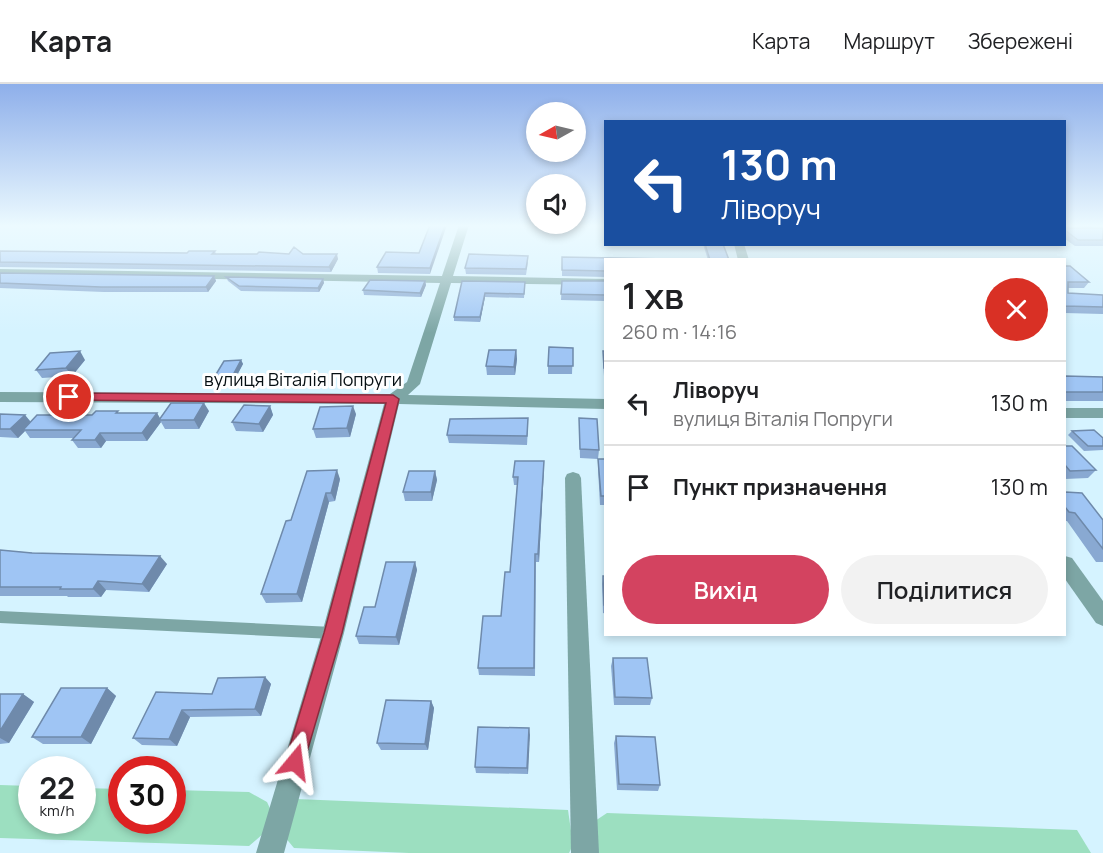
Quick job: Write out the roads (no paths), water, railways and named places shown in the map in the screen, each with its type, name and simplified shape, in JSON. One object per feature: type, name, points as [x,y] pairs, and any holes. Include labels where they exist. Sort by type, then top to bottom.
[{"type":"street","points":[[270,853],[333,633],[393,399],[414,384],[453,261]]},
{"type":"street","points":[[0,272],[604,282]]},
{"type":"street","name":"вулиця Віталія Попруги","points":[[0,396],[393,399],[604,404]]},
{"type":"street","points":[[1066,413],[1103,413]]},
{"type":"street","points":[[573,478],[585,853]]},
{"type":"street","points":[[1066,565],[1103,617]]},
{"type":"lane","points":[[0,617],[333,633]]}]
